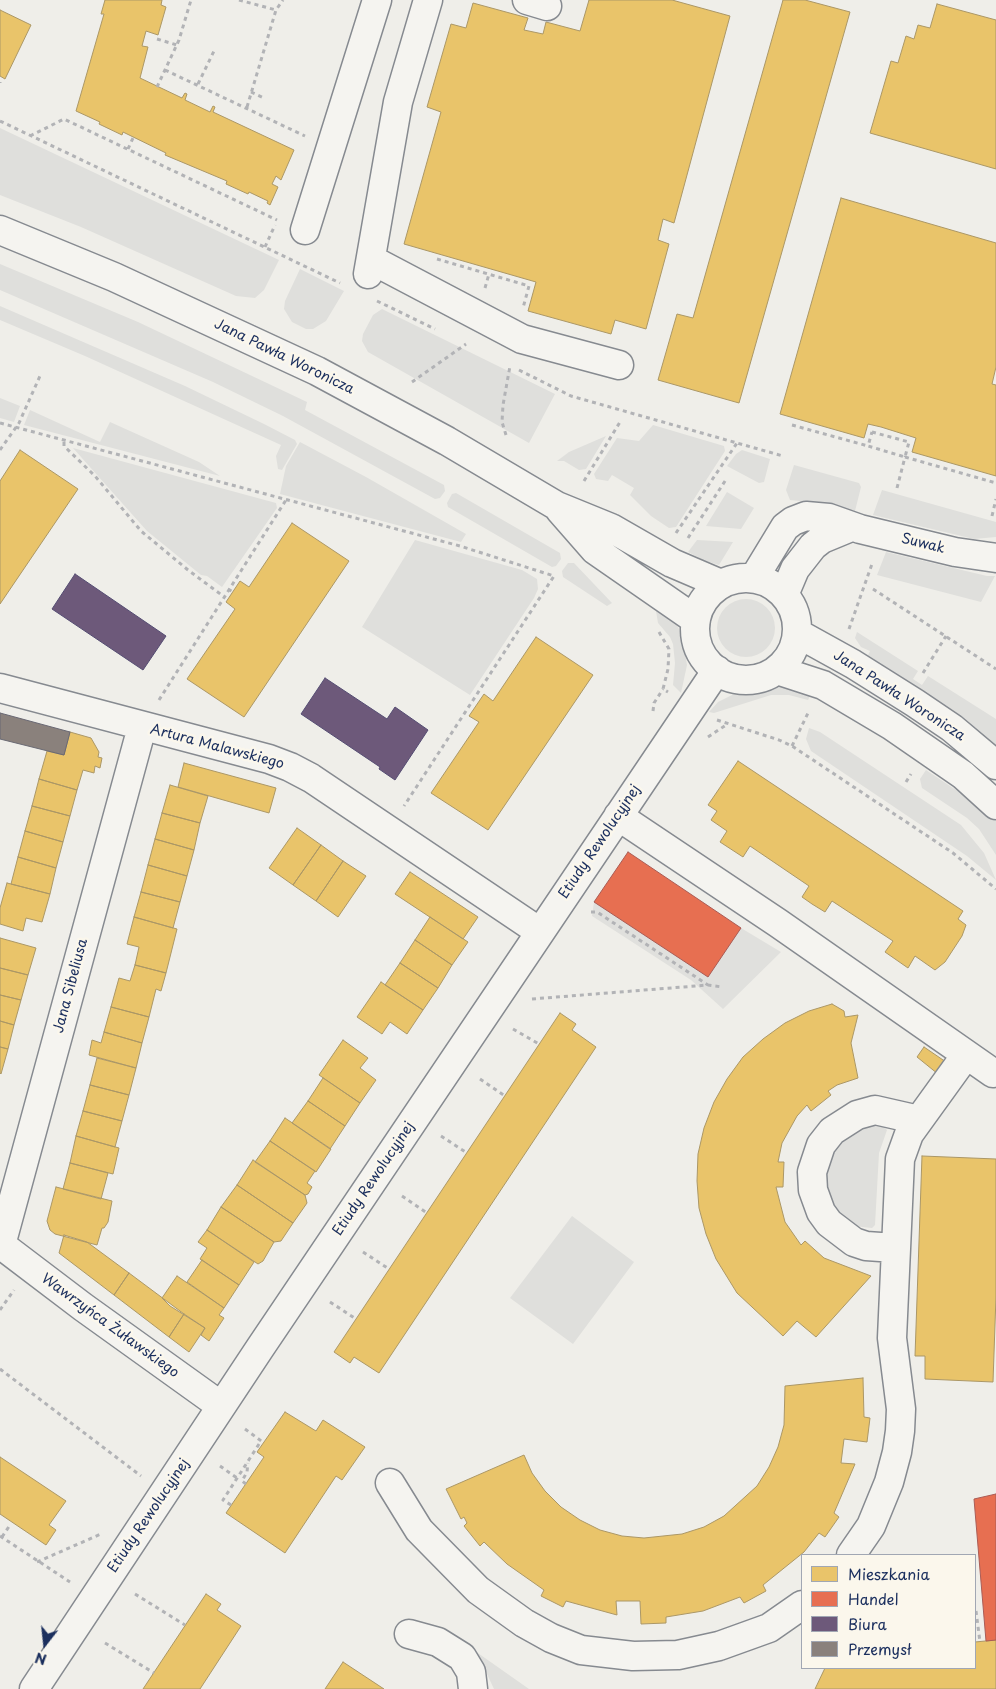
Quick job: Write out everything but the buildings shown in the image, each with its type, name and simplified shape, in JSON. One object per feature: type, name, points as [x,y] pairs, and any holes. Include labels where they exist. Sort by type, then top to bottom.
[{"type":"street","points":[[305,230],[377,0]]},
{"type":"street","points":[[428,0],[398,102],[370,267],[522,339],[619,365]]},
{"type":"street","name":"Jana Pawła Woronicza","points":[[0,230],[114,278],[253,340],[317,371],[447,441],[557,506],[611,528],[672,563],[721,584]]},
{"type":"street","name":"Jana Pawła Woronicza","points":[[557,506],[595,550],[696,620]]},
{"type":"street","name":"Suwak","points":[[754,578],[785,527],[793,521],[806,516],[821,516],[851,527],[955,552],[996,558]]},
{"type":"street","points":[[784,595],[795,569],[813,546],[822,539],[851,527]]},
{"type":"street","points":[[754,578],[770,583],[784,595],[791,604],[796,618],[797,633],[791,654],[777,670],[766,676],[747,680],[728,677],[706,660],[699,648],[695,634],[696,620],[705,600],[721,584],[737,579],[754,578]]},
{"type":"street","name":"Jana Pawła Woronicza","points":[[797,633],[915,703],[952,728],[996,765]]},
{"type":"street","name":"Etiudy Rewolucyjnej","points":[[34,1689],[221,1406],[717,670]]},
{"type":"street","name":"Jana Pawła Woronicza","points":[[777,670],[823,685],[892,726],[963,775],[996,805]]},
{"type":"street","name":"Artura Malawskiego","points":[[0,688],[148,717],[290,767],[311,778],[540,932]]},
{"type":"street","name":"Jana Sibeliusa","points":[[0,1244],[148,717]]},
{"type":"street","points":[[618,816],[778,922],[993,1073]]},
{"type":"street","points":[[852,1554],[871,1526],[889,1482],[897,1452],[901,1409],[892,1338],[900,1159],[904,1145],[919,1120],[966,1055]]},
{"type":"street","points":[[895,1248],[866,1246],[854,1242],[829,1223],[815,1196],[812,1172],[821,1145],[832,1131],[857,1114],[875,1110],[919,1120]]},
{"type":"street","name":"Wawrzyńca Żuławskiego","points":[[0,1244],[83,1307],[221,1406]]},
{"type":"street","points":[[390,1483],[419,1530],[478,1590],[524,1623],[551,1638],[581,1650],[633,1656],[678,1655],[719,1646],[769,1628],[801,1606]]},
{"type":"street","points":[[409,1634],[438,1642],[462,1657],[471,1672],[474,1689]]},
{"type":"path","points":[[157,87],[177,45],[191,0]]},
{"type":"path","points":[[242,0],[276,10]]},
{"type":"path","points":[[247,108],[276,10],[283,0]]},
{"type":"path","points":[[156,39],[177,45]]},
{"type":"path","points":[[198,85],[214,51]]},
{"type":"path","points":[[165,70],[308,139]]},
{"type":"path","points":[[251,92],[264,98]]},
{"type":"path","points":[[30,136],[64,119],[277,220]]},
{"type":"path","points":[[0,121],[342,284]]},
{"type":"path","points":[[128,149],[133,138]]},
{"type":"path","points":[[376,300],[442,332]]},
{"type":"path","points":[[458,340],[475,348]]},
{"type":"path","points":[[412,382],[466,344]]},
{"type":"path","points":[[501,362],[571,396],[783,456]]},
{"type":"path","points":[[506,435],[502,422],[503,404],[510,366]]},
{"type":"path","points":[[0,450],[16,427],[40,376]]},
{"type":"path","points":[[584,481],[620,422]]},
{"type":"path","points":[[0,423],[460,546],[554,576],[400,813]]},
{"type":"path","points":[[792,425],[996,483]]},
{"type":"path","points":[[868,446],[872,432],[909,442],[898,488]]},
{"type":"path","points":[[64,441],[64,446],[94,476],[141,531],[188,570],[224,596]]},
{"type":"path","points":[[671,534],[677,532],[737,443]]},
{"type":"path","points":[[686,541],[727,478]]},
{"type":"path","points":[[992,516],[996,499]]},
{"type":"path","points":[[148,717],[286,500]]},
{"type":"path","points":[[847,632],[882,534]]},
{"type":"path","points":[[228,589],[233,592]]},
{"type":"path","points":[[873,589],[996,669]]},
{"type":"path","points":[[656,628],[669,649],[668,670],[663,689],[670,694]]},
{"type":"path","points":[[923,674],[946,636]]},
{"type":"path","points":[[792,746],[812,706]]},
{"type":"path","points":[[730,726],[779,740],[792,746],[953,853],[996,889]]},
{"type":"path","points":[[591,912],[597,912],[708,986]]},
{"type":"path","points":[[532,999],[708,986],[722,987]]},
{"type":"path","points":[[513,1029],[539,1044]]},
{"type":"path","points":[[480,1079],[505,1096]]},
{"type":"path","points":[[441,1136],[467,1153]]},
{"type":"path","points":[[402,1196],[427,1213]]},
{"type":"path","points":[[363,1252],[389,1269]]},
{"type":"path","points":[[330,1302],[356,1319]]},
{"type":"path","points":[[0,1370],[142,1477]]},
{"type":"path","points":[[231,1505],[223,1500],[248,1460],[262,1442],[245,1429]]},
{"type":"path","points":[[246,1484],[242,1481],[247,1472],[248,1460]]},
{"type":"path","points":[[220,1466],[237,1478]]},
{"type":"path","points":[[10,1525],[1,1537],[37,1562],[71,1582]]},
{"type":"path","points":[[37,1562],[102,1534]]},
{"type":"path","points":[[135,1594],[185,1625]]},
{"type":"path","points":[[976,1611],[980,1642]]},
{"type":"path","points":[[105,1642],[154,1673]]},
{"type":"shaded area","points":[[0,128],[279,260],[264,290],[255,298],[236,296],[81,227],[0,195]]},
{"type":"shaded area","points":[[0,264],[138,322],[307,402],[305,410],[444,485],[445,491],[440,498],[435,499],[283,416],[213,382],[0,290]]},
{"type":"shaded area","points":[[300,269],[344,291],[326,321],[313,329],[306,329],[292,322],[284,309],[285,301]]},
{"type":"shaded area","points":[[0,306],[185,386],[295,440],[297,444],[282,470],[278,469],[276,456],[281,445],[85,356],[0,320]]},
{"type":"shaded area","points":[[382,309],[555,394],[529,443],[368,352],[362,341],[363,334],[373,315]]},
{"type":"shaded area","points":[[0,398],[20,406],[14,422],[0,418]]},
{"type":"shaded area","points":[[30,410],[100,442],[110,422],[199,462],[220,476],[24,425]]},
{"type":"shaded area","points":[[653,425],[724,446],[725,451],[676,527],[669,528],[651,516],[630,495],[634,488],[612,475],[608,481],[596,479],[594,474],[617,438],[639,441]]},
{"type":"shaded area","points":[[606,436],[586,469],[579,470],[564,461],[557,461],[569,452]]},
{"type":"shaded area","points":[[300,442],[466,534],[461,542],[280,494],[286,466]]},
{"type":"shaded area","points":[[73,448],[276,503],[277,508],[222,587],[207,576],[201,575],[147,531]]},
{"type":"shaded area","points":[[742,450],[770,459],[764,482],[759,483],[727,466],[736,454]]},
{"type":"shaded area","points":[[794,465],[859,483],[861,487],[855,511],[790,500],[786,490]]},
{"type":"shaded area","points":[[882,490],[996,522],[996,537],[974,539],[873,515]]},
{"type":"shaded area","points":[[727,492],[754,508],[741,529],[706,526]]},
{"type":"shaded area","points":[[456,493],[560,553],[561,559],[556,566],[552,567],[448,507],[447,503],[452,494]]},
{"type":"shaded area","points":[[415,540],[522,570],[537,579],[538,589],[534,598],[470,695],[362,627]]},
{"type":"shaded area","points":[[697,540],[733,542],[719,565],[705,561],[688,552]]},
{"type":"shaded area","points":[[886,552],[987,576],[995,576],[981,602],[877,575]]},
{"type":"shaded area","points":[[568,563],[574,563],[612,603],[607,606],[563,577],[562,571]]},
{"type":"shaded area","points":[[746,599],[757,601],[770,612],[775,628],[773,639],[762,652],[746,657],[735,655],[722,644],[717,628],[719,617],[730,604]]},
{"type":"shaded area","points":[[655,605],[674,619],[682,635],[687,665],[681,693],[673,685],[675,663],[673,644],[670,637],[658,623]]},
{"type":"shaded area","points":[[857,632],[918,671],[913,679],[922,685],[928,676],[996,719],[996,753],[865,662],[870,651],[861,647],[855,638]]},
{"type":"shaded area","points":[[776,687],[789,687],[811,694],[808,700],[789,695],[771,695],[714,713],[709,712],[718,702],[734,694]]},
{"type":"shaded area","points":[[809,728],[820,732],[961,825],[984,853],[996,880],[967,856],[811,751],[806,739]]},
{"type":"shaded area","points":[[926,770],[971,800],[996,821],[996,855],[979,829],[967,818],[922,788],[920,779]]},
{"type":"shaded area","points":[[628,852],[741,928],[781,952],[723,1009],[691,980],[592,916],[594,902]]},
{"type":"shaded area","points":[[867,1126],[882,1126],[887,1130],[879,1153],[875,1225],[872,1228],[854,1226],[837,1212],[826,1190],[825,1177],[832,1151],[842,1139]]},
{"type":"shaded area","points":[[572,1216],[634,1262],[573,1344],[510,1298]]},
{"type":"shaded area","points":[[448,1632],[529,1689],[494,1689],[479,1657],[446,1636]]}]
